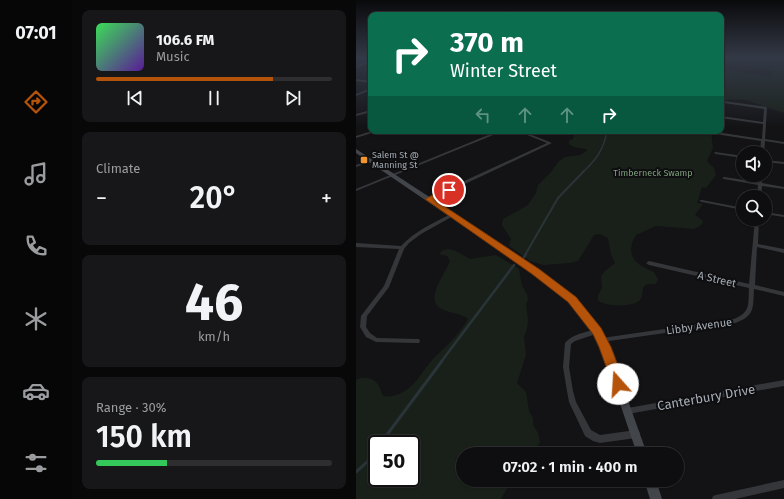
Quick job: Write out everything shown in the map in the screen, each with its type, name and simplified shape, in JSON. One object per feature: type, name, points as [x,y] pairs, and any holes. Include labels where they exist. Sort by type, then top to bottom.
[{"type":"main road","points":[[356,151],[536,272],[578,306],[599,336],[640,447]]},
{"type":"main road","points":[[652,487],[656,499]]},
{"type":"street","points":[[356,95],[368,90]]},
{"type":"street","points":[[724,102],[766,108],[763,146]]},
{"type":"street","points":[[356,115],[368,112]]},
{"type":"street","points":[[724,117],[765,123]]},
{"type":"street","points":[[356,137],[368,133]]},
{"type":"street","points":[[356,190],[494,134]]},
{"type":"street","points":[[429,199],[550,143],[527,134]]},
{"type":"street","points":[[723,134],[784,143]]},
{"type":"street","points":[[716,153],[736,156]]},
{"type":"street","points":[[356,166],[370,161]]},
{"type":"street","points":[[772,161],[784,164]]},
{"type":"street","points":[[724,178],[784,188]]},
{"type":"street","points":[[760,184],[760,190]]},
{"type":"street","points":[[702,201],[736,208]]},
{"type":"street","points":[[772,214],[784,216]]},
{"type":"street","points":[[417,341],[376,340],[368,336],[363,327],[364,316],[386,287],[402,248],[416,234],[453,215]]},
{"type":"street","name":"Libby Avenue","points":[[636,434],[609,439],[594,437],[588,432],[573,402],[566,372],[568,343],[573,339],[740,320],[746,316],[750,309],[756,226]]},
{"type":"street","points":[[356,245],[402,248]]},
{"type":"street","points":[[755,245],[784,251]]},
{"type":"street","name":"A Street","points":[[649,263],[784,294]]},
{"type":"street","name":"Canterbury Drive","points":[[628,412],[784,383]]},
{"type":"street","points":[[716,499],[784,484]]},
{"type":"green space","points":[[724,81],[784,81],[784,113],[746,100],[729,99],[724,102]]},
{"type":"green space","name":"Timberneck Swamp","points":[[574,134],[711,134],[713,148],[707,161],[714,168],[716,175],[706,188],[702,187],[697,203],[703,204],[695,215],[702,220],[703,223],[694,229],[656,226],[636,235],[631,248],[633,258],[641,266],[654,272],[658,279],[656,284],[648,284],[644,286],[641,298],[635,303],[612,305],[598,300],[602,287],[601,276],[615,263],[611,254],[608,238],[605,236],[594,235],[578,261],[569,263],[543,265],[530,261],[509,246],[511,239],[502,225],[503,219],[528,205],[536,193],[538,185],[551,172],[558,162],[565,157],[580,155],[587,151],[586,149],[574,147],[569,144],[569,141],[573,139]]},
{"type":"green space","points":[[447,249],[454,250],[470,259],[496,255],[519,269],[522,286],[527,294],[528,300],[526,304],[528,320],[524,337],[526,355],[517,383],[526,392],[529,411],[533,418],[533,425],[538,433],[540,442],[537,447],[456,447],[456,487],[508,487],[501,499],[356,499],[356,380],[366,378],[375,381],[383,396],[392,396],[401,393],[415,383],[433,359],[457,335],[468,319],[444,310],[438,306],[435,301],[437,287],[450,261],[447,256],[439,254]]},
{"type":"waterway","points":[[584,171],[599,154],[606,134]]},
{"type":"waterway","points":[[525,255],[558,198],[584,171]]},
{"type":"waterway","points":[[441,362],[514,265]]},
{"type":"waterway","points":[[387,435],[442,361]]},
{"type":"waterway","points":[[356,472],[368,461]]},
{"type":"place","name":"Salem St @ Manning St","points":[[364,160]]},
{"type":"route","points":[[449,190],[429,199],[494,242],[572,300],[597,331],[605,347],[618,384]]}]
